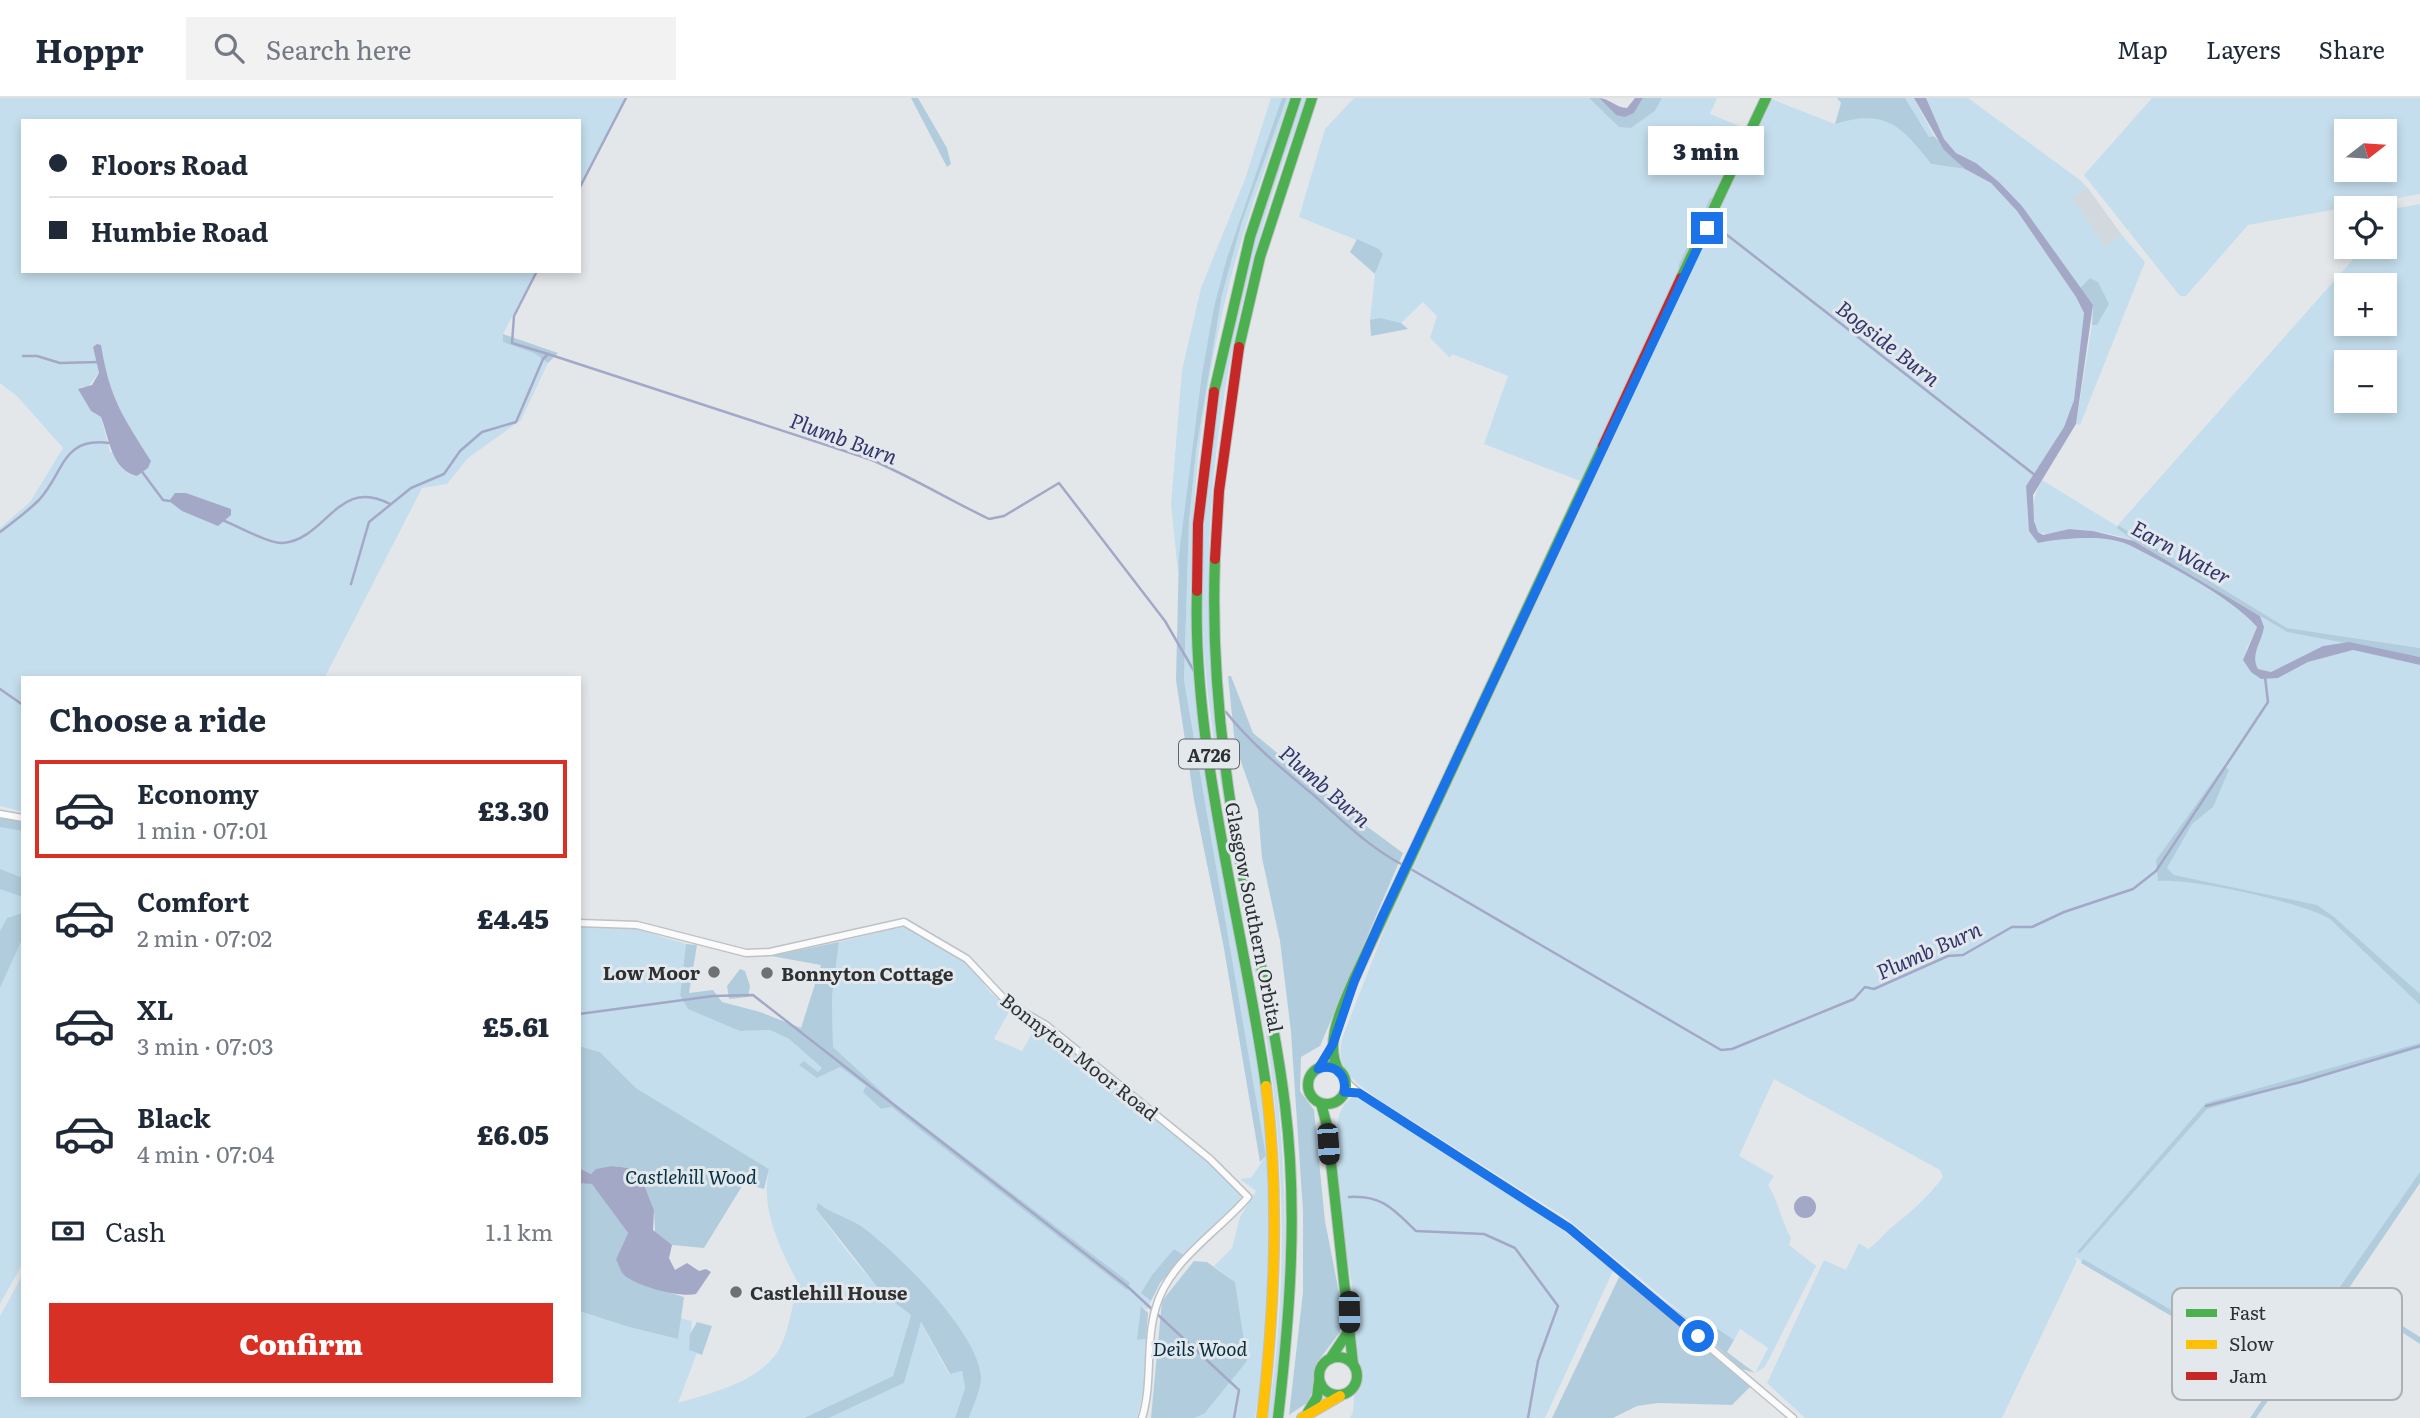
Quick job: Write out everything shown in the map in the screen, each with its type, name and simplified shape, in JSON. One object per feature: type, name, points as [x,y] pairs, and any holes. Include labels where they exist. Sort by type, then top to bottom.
[{"type":"main road","name":"Glasgow Southern Orbital","points":[[1262,1418],[1275,1293],[1272,1148],[1261,1044],[1215,799],[1200,667],[1198,570],[1202,483],[1216,372],[1247,242],[1296,98]]},
{"type":"main road","name":"Glasgow Southern Orbital","points":[[1278,1418],[1290,1289],[1292,1234],[1288,1157],[1280,1066],[1222,742],[1213,557],[1218,473],[1247,305],[1285,168],[1312,98]]},
{"type":"main road","points":[[1304,1417],[1352,1390],[1356,1383],[1336,1236],[1327,1126],[1321,1103],[1308,1090],[1309,1078],[1318,1069],[1333,1044],[1354,982],[1382,917],[1766,98]]},
{"type":"main road","points":[[1327,1126],[1341,1097],[1342,1076],[1334,1061],[1333,1044]]},
{"type":"main road","points":[[1318,1069],[1329,1067],[1342,1076]]},
{"type":"main road","points":[[1321,1103],[1341,1097]]},
{"type":"main road","points":[[1304,1417],[1317,1397],[1322,1366],[1338,1352],[1350,1328]]},
{"type":"main road","points":[[1330,1359],[1342,1357],[1353,1364]]},
{"type":"main road","points":[[1319,1377],[1326,1391],[1340,1395]]},
{"type":"street","points":[[0,814],[21,818]]},
{"type":"street","name":"Bonnyton Moor Road","points":[[581,923],[637,925],[746,953],[781,950],[904,922],[967,959],[1008,1003],[1046,1025],[1210,1159],[1248,1197],[1184,1261],[1164,1286],[1155,1307],[1149,1386],[1142,1418]]},
{"type":"street","points":[[1342,1076],[1359,1093],[1569,1228],[1793,1418]]},
{"type":"street","points":[[1341,1097],[1359,1093]]},
{"type":"shaded area","points":[[0,98],[626,98],[581,183],[581,119],[21,119],[21,273],[535,273],[503,334],[503,341],[535,353],[548,363],[521,420],[468,458],[447,484],[422,488],[326,676],[21,676],[21,811],[0,806],[0,528],[30,502],[63,448],[18,397],[0,383]],"holes":[[[101,345],[118,406],[151,461],[110,452],[101,417],[91,411],[81,386],[87,388],[99,373],[93,347]]]},
{"type":"shaded area","points":[[1271,98],[1282,98],[1214,307],[1178,573],[1171,504],[1182,370],[1201,288],[1245,179]]},
{"type":"shaded area","points":[[1287,98],[1290,98],[1237,254],[1219,327],[1209,379],[1196,482],[1191,587],[1195,691],[1202,747],[1252,1024],[1268,1136],[1270,1190],[1266,1352],[1255,1418],[1194,1418],[1204,1414],[1235,1282],[1214,1266],[1232,1248],[1240,1217],[1256,1191],[1240,1179],[1251,1178],[1266,1156],[1184,680],[1189,522],[1196,451],[1222,295],[1242,222]]},
{"type":"shaded area","points":[[1302,98],[1307,98],[1260,236],[1242,307],[1216,452],[1210,525],[1209,598],[1213,684],[1268,1021],[1282,1142],[1285,1221],[1283,1300],[1277,1379],[1272,1418],[1268,1418],[1281,1285],[1279,1152],[1270,1063],[1210,714],[1202,592],[1204,519],[1211,447],[1223,376],[1256,235]]},
{"type":"shaded area","points":[[1354,98],[1589,98],[1619,126],[1631,128],[1655,111],[1662,98],[1717,98],[1710,114],[1747,129],[1717,197],[1710,198],[1679,264],[1677,280],[1580,481],[1484,444],[1508,376],[1452,354],[1450,358],[1430,338],[1437,316],[1423,302],[1401,323],[1370,320],[1375,274],[1383,254],[1379,249],[1299,217],[1325,129]]},
{"type":"shaded area","points":[[1599,98],[1627,108],[1635,98],[1643,98],[1634,113],[1625,117],[1616,115]]},
{"type":"shaded area","points":[[1905,98],[1914,98],[1934,136],[1929,137]]},
{"type":"shaded area","points":[[1914,98],[1926,98],[1944,139],[1956,153],[1976,163],[2022,206],[2093,305],[2076,424],[2033,495],[2034,521],[2038,532],[2043,535],[2069,529],[2093,531],[2134,541],[2260,616],[2264,627],[2255,658],[2258,669],[2271,672],[2323,646],[2349,642],[2420,657],[2420,665],[2353,650],[2308,662],[2278,678],[2261,679],[2251,672],[2243,660],[2257,627],[2231,604],[2197,582],[2144,552],[2108,539],[2084,538],[2038,543],[2029,531],[2026,486],[2064,427],[2074,400],[2084,313],[2017,211],[1991,183],[1965,169],[1944,150]]},
{"type":"shaded area","points":[[1926,98],[1968,98],[2080,180],[2087,187],[2072,198],[2105,247],[2122,235],[2145,262],[2080,425],[2076,424],[2092,325],[2097,324],[2091,278],[2080,288],[2022,206],[1976,163],[1956,153],[1944,139]]},
{"type":"shaded area","points":[[2152,98],[2420,98],[2420,194],[2397,198],[2397,196],[2334,196],[2334,210],[2248,225],[2186,296],[2180,296],[2084,175]]},
{"type":"shaded area","points":[[1771,99],[1835,124],[1859,116],[1881,118],[1907,134],[1931,164],[1965,169],[1991,183],[2017,211],[2076,297],[2084,313],[2074,400],[2064,427],[2026,486],[2038,543],[2084,538],[2108,539],[2144,552],[2197,582],[2231,604],[2257,627],[2246,650],[2251,672],[2278,678],[2308,662],[2353,650],[2420,665],[2420,1175],[2342,1288],[2172,1288],[2172,1314],[2075,1257],[2077,1261],[2002,1418],[1805,1418],[1767,1383],[1824,1260],[1846,1270],[1859,1243],[1868,1249],[1875,1244],[1931,1191],[1943,1177],[1940,1170],[1774,1079],[1739,1156],[1774,1176],[1768,1185],[1791,1238],[1789,1245],[1816,1266],[1765,1367],[1755,1373],[1768,1348],[1740,1329],[1734,1340],[1711,1324],[1693,1322],[1566,1218],[1378,1099],[1348,1073],[1341,1057],[1343,1036],[1385,928]]},
{"type":"shaded area","points":[[2087,187],[2122,235],[2105,247],[2072,198]]},
{"type":"shaded area","points":[[2420,204],[2420,648],[2287,628],[2118,525],[2334,281],[2334,336],[2397,336],[2397,273],[2341,273],[2353,259],[2397,259],[2397,209]]},
{"type":"shaded area","points":[[101,345],[118,406],[151,461],[148,468],[137,476],[128,473],[116,460],[101,417],[91,411],[78,389],[92,385],[99,373],[93,347]]},
{"type":"shaded area","points":[[2042,480],[2117,526],[2134,541],[2080,530],[2068,529],[2046,534],[2038,532],[2033,506]]},
{"type":"shaded area","points":[[175,493],[186,493],[231,509],[231,515],[218,526],[182,511],[169,501]]},
{"type":"shaded area","points":[[2260,616],[2287,632],[2349,642],[2323,646],[2271,672],[2258,669],[2255,658],[2264,627]]},
{"type":"shaded area","points":[[0,817],[21,821],[21,1267],[0,1304]]},
{"type":"shaded area","points":[[905,926],[966,961],[990,992],[1010,1010],[994,1039],[1022,1051],[1038,1023],[1205,1157],[1241,1196],[1240,1202],[1190,1252],[1184,1255],[1174,1249],[1142,1293],[1151,1301],[1147,1310],[1142,1306],[1138,1340],[1146,1339],[1144,1387],[1137,1418],[969,1418],[979,1392],[981,1376],[966,1338],[951,1316],[914,1273],[876,1238],[856,1223],[818,1204],[816,1209],[859,1266],[883,1292],[911,1315],[893,1376],[804,1418],[0,1418],[0,1316],[21,1278],[21,1397],[581,1397],[581,1312],[678,1339],[680,1318],[692,1321],[689,1350],[697,1353],[678,1403],[738,1383],[765,1366],[783,1341],[798,1283],[769,1213],[769,1169],[636,1088],[600,1052],[581,1047],[581,927],[630,927],[686,944],[680,995],[740,1031],[770,1030],[789,1039],[822,1068],[818,1072],[804,1061],[800,1064],[817,1078],[840,1067],[866,1086],[881,1109],[890,1107],[1130,1283],[893,1102],[833,1047],[832,997],[839,942]]},
{"type":"shaded area","points":[[1353,1097],[1364,1100],[1553,1222],[1613,1271],[1545,1418],[1350,1418],[1354,1396],[1362,1379],[1355,1353],[1357,1315],[1335,1164],[1336,1134],[1341,1111]]},
{"type":"shaded area","points":[[612,1166],[638,1169],[654,1210],[653,1230],[672,1245],[669,1258],[675,1270],[687,1263],[699,1271],[706,1269],[711,1272],[696,1294],[658,1290],[637,1283],[622,1272],[616,1259],[628,1233],[592,1184],[581,1183],[581,1169],[591,1174],[596,1169]]},
{"type":"shaded area","points":[[1805,1196],[1813,1199],[1816,1207],[1813,1215],[1805,1218],[1797,1215],[1794,1207],[1797,1199]]},
{"type":"shaded area","points":[[920,1321],[949,1374],[962,1371],[965,1388],[955,1418],[829,1418],[904,1383]]},
{"type":"green space","points":[[911,98],[918,98],[947,148],[951,164],[947,167]]},
{"type":"green space","points":[[1282,98],[1287,98],[1242,222],[1222,295],[1196,451],[1189,522],[1184,680],[1266,1156],[1260,1162],[1223,943],[1194,800],[1176,680],[1179,554],[1202,374],[1214,307],[1227,258]]},
{"type":"green space","points":[[1589,98],[1599,98],[1616,115],[1634,113],[1643,98],[1662,98],[1655,111],[1631,128],[1619,127]]},
{"type":"green space","points":[[1837,98],[1905,98],[1929,137],[1934,136],[1965,169],[1931,164],[1901,130],[1880,120],[1867,118],[1835,124],[1841,103]]},
{"type":"green space","points":[[1717,197],[1677,280],[1679,264],[1710,198]]},
{"type":"green space","points":[[1357,239],[1379,249],[1383,254],[1375,274],[1350,252]]},
{"type":"green space","points":[[2090,278],[2098,282],[2109,304],[2097,325],[2092,325],[2093,305],[2080,288]]},
{"type":"green space","points":[[1380,318],[1401,323],[1408,329],[1371,336],[1370,320]]},
{"type":"green space","points":[[503,334],[558,353],[548,363],[534,353],[503,342]]},
{"type":"green space","points":[[2118,525],[2287,628],[2420,648],[2420,657],[2287,632],[2134,541],[2117,528]]},
{"type":"green space","points":[[1228,676],[1231,676],[1253,733],[1403,853],[1320,1046],[1301,1057],[1300,1091],[1314,1110],[1325,1221],[1341,1303],[1340,1332],[1316,1364],[1313,1390],[1307,1403],[1289,1415],[1303,1292],[1303,1211],[1291,1032],[1280,941],[1262,858],[1258,810],[1235,745]]},
{"type":"green space","points":[[2224,766],[2229,770],[2213,807],[2192,824],[2167,868],[2174,875],[2317,905],[2420,994],[2420,1005],[2330,919],[2316,912],[2246,892],[2195,883],[2158,881],[2156,860]]},
{"type":"green space","points":[[0,817],[21,821],[21,831],[0,827]]},
{"type":"green space","points":[[0,869],[21,877],[21,896],[0,889]]},
{"type":"green space","points":[[21,914],[21,941],[0,988],[0,931],[7,918]]},
{"type":"green space","points":[[839,942],[832,997],[833,1047],[893,1102],[1130,1283],[1127,1290],[891,1107],[881,1109],[863,1092],[866,1086],[840,1067],[817,1078],[799,1065],[804,1061],[818,1072],[822,1068],[789,1039],[770,1030],[740,1031],[688,1009],[680,995],[686,944],[697,945],[689,993],[713,990],[722,1002],[760,1012],[801,1028],[821,965],[771,956]]},
{"type":"green space","points":[[740,969],[745,971],[750,986],[748,997],[729,999],[727,986]]},
{"type":"green space","points":[[2420,1043],[2420,1048],[2207,1109],[2080,1253],[2077,1252],[2206,1103]]},
{"type":"green space","name":"Castlehill Wood","points":[[581,1047],[600,1052],[636,1088],[769,1169],[764,1189],[744,1183],[704,1248],[672,1245],[655,1233],[654,1210],[638,1169],[612,1166],[591,1174],[581,1169]]},
{"type":"green space","points":[[2420,1172],[2420,1183],[2349,1288],[2339,1288]]},
{"type":"green space","name":"Castlehill Wood","points":[[581,1183],[592,1183],[628,1233],[616,1259],[639,1283],[684,1297],[678,1339],[581,1312]]},
{"type":"green space","points":[[818,1203],[856,1223],[876,1238],[914,1273],[951,1316],[976,1358],[981,1376],[979,1391],[969,1418],[955,1418],[965,1388],[962,1371],[950,1374],[921,1322],[904,1383],[829,1418],[804,1418],[893,1376],[911,1315],[882,1293],[816,1209]]},
{"type":"green space","points":[[1174,1249],[1184,1255],[1160,1283],[1151,1301],[1141,1293]]},
{"type":"green space","points":[[2083,1259],[2172,1311],[2172,1316],[2081,1263]]},
{"type":"green space","name":"Deils Wood","points":[[1194,1261],[1207,1262],[1235,1282],[1247,1361],[1204,1414],[1194,1418],[1151,1418],[1162,1301]]},
{"type":"green space","points":[[1620,1275],[1752,1385],[1732,1405],[1658,1403],[1637,1406],[1613,1418],[1552,1418]]},
{"type":"green space","points":[[1668,1304],[1693,1322],[1711,1324],[1734,1340],[1727,1352],[1755,1373],[1742,1369]]},
{"type":"green space","points":[[1141,1306],[1148,1313],[1146,1339],[1137,1340]]},
{"type":"green space","points":[[697,1322],[712,1326],[702,1355],[689,1350],[690,1334]]},
{"type":"green space","points":[[2402,1326],[2420,1337],[2420,1344],[2402,1332]]},
{"type":"green space","points":[[2262,1400],[2268,1400],[2256,1418],[2250,1418]]},
{"type":"waterway","points":[[581,185],[626,98]]},
{"type":"waterway","name":"Bogside Burn","points":[[1722,231],[2036,476]]},
{"type":"waterway","points":[[536,273],[514,316],[512,343],[548,354]]},
{"type":"waterway","name":"Plumb Burn","points":[[351,584],[369,522],[411,488],[444,474],[460,451],[482,432],[516,422],[543,359],[548,354],[872,460],[989,519],[1004,516],[1059,483],[1165,621],[1194,671]]},
{"type":"waterway","points":[[23,356],[37,356],[60,363],[99,362]]},
{"type":"waterway","name":"Plumb Burn","points":[[0,532],[39,500],[73,451],[81,445],[109,443]]},
{"type":"waterway","name":"Plumb Burn","points":[[140,469],[163,500],[170,501]]},
{"type":"waterway","name":"Plumb Burn","points":[[222,520],[261,537],[283,543],[298,539],[345,503],[358,498],[372,497],[390,504]]},
{"type":"waterway","name":"Plumb Burn","points":[[1409,868],[1721,1050],[1732,1049],[1854,999],[1865,987],[1874,989],[1948,956],[1963,955],[2012,927],[2032,927],[2064,912],[2133,889],[2156,871],[2268,702],[2265,677]]},
{"type":"waterway","points":[[0,689],[21,704]]},
{"type":"waterway","name":"Plumb Burn","points":[[1226,712],[1258,747],[1347,825],[1379,851],[1403,865]]},
{"type":"waterway","points":[[581,1014],[713,996],[753,995],[1128,1287],[1239,1390],[1234,1418]]},
{"type":"waterway","points":[[2206,1106],[2301,1082],[2420,1046]]},
{"type":"waterway","points":[[1349,1197],[1379,1201],[1416,1231],[1484,1234],[1515,1248],[1558,1306],[1538,1361],[1528,1418]]},
{"type":"traffic: fast","points":[[1214,392],[1250,237],[1296,98]]},
{"type":"traffic: fast","points":[[1239,347],[1260,257],[1312,98]]},
{"type":"traffic: fast","points":[[1681,278],[1766,98]]},
{"type":"traffic: fast","points":[[1339,1071],[1333,1049],[1334,1037],[1354,979],[1603,446]]},
{"type":"traffic: fast","points":[[1215,559],[1216,672],[1223,748],[1240,860],[1276,1044],[1289,1144],[1291,1262],[1278,1418]]},
{"type":"traffic: fast","points":[[1197,591],[1198,652],[1211,776],[1266,1086]]},
{"type":"traffic: fast","points":[[1327,1066],[1340,1072],[1346,1085],[1340,1098],[1327,1104],[1314,1098],[1308,1085],[1314,1072],[1327,1066]]},
{"type":"traffic: fast","points":[[1321,1103],[1327,1126],[1353,1364]]},
{"type":"traffic: fast","points":[[1330,1359],[1348,1332]]},
{"type":"traffic: fast","points":[[1338,1357],[1351,1363],[1357,1376],[1351,1389],[1338,1395],[1325,1389],[1319,1376],[1325,1363],[1338,1357]]},
{"type":"traffic: fast","points":[[1308,1412],[1317,1397],[1319,1381]]},
{"type":"traffic: slow","points":[[1262,1418],[1274,1252],[1273,1169],[1266,1086]]},
{"type":"traffic: slow","points":[[1302,1418],[1340,1396]]},
{"type":"traffic: jam","points":[[1603,446],[1681,278]]},
{"type":"traffic: jam","points":[[1215,559],[1219,491],[1239,347]]},
{"type":"traffic: jam","points":[[1197,591],[1198,524],[1214,392]]},
{"type":"place","name":"Low Moor","points":[[714,972]]},
{"type":"place","name":"Bonnyton Cottage","points":[[767,973]]},
{"type":"place","name":"Castlehill House","points":[[736,1292]]},
{"type":"route","points":[[1698,1336],[1569,1228],[1359,1093],[1344,1092],[1345,1080],[1339,1071],[1329,1067],[1318,1069],[1333,1044],[1354,982],[1382,917],[1707,228]]},
{"type":"water label","name":"Earn Water","points":[[2182,551]]}]
